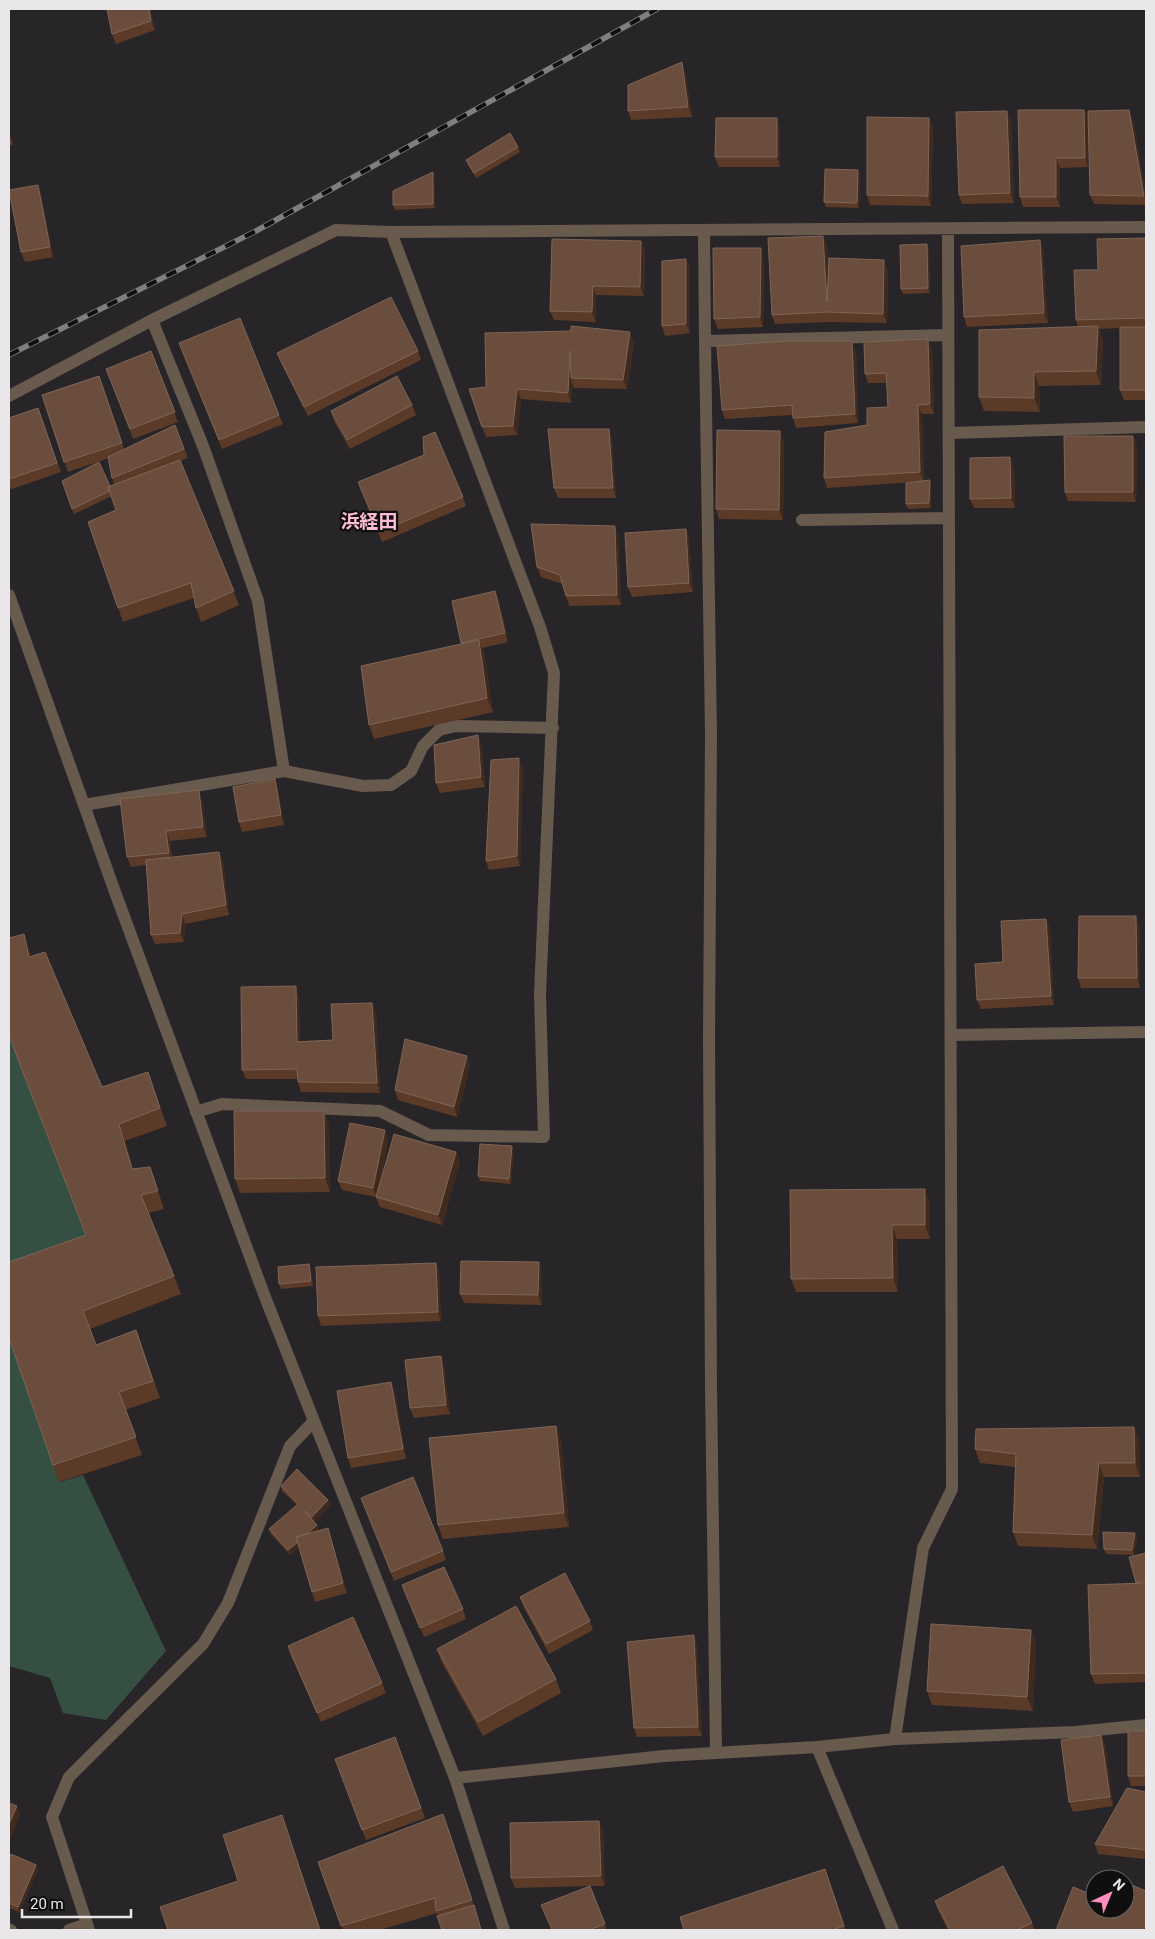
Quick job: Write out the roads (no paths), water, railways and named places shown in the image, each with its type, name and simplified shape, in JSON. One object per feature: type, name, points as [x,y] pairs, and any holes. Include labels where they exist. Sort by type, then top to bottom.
[{"type":"street","points":[[9,396],[152,320],[336,230],[391,232],[1146,227]]},
{"type":"street","points":[[895,1739],[923,1548],[952,1489],[948,229]]},
{"type":"street","points":[[704,230],[704,341],[711,734],[709,1038],[716,1753]]},
{"type":"street","points":[[196,1112],[222,1104],[380,1111],[429,1135],[544,1137],[540,994],[554,673],[540,626],[391,232]]},
{"type":"street","points":[[152,320],[203,446],[258,601],[284,771]]},
{"type":"street","points":[[704,341],[948,335]]},
{"type":"street","points":[[949,433],[1146,427]]},
{"type":"street","points":[[802,520],[949,518]]},
{"type":"street","points":[[9,595],[265,1297],[455,1778],[504,1930]]},
{"type":"street","points":[[84,805],[284,771],[363,786],[391,785],[411,771],[423,746],[439,730],[456,726],[553,728]]},
{"type":"street","points":[[951,1035],[1146,1032]]},
{"type":"street","points":[[69,1930],[88,1927],[52,1818],[68,1777],[204,1644],[228,1603],[290,1446],[314,1421]]},
{"type":"street","points":[[455,1778],[664,1756],[817,1747],[895,1739],[1076,1732],[1146,1725]]},
{"type":"street","points":[[817,1747],[893,1930]]},
{"type":"railway","points":[[9,355],[256,231],[657,9]]},
{"type":"district","name":"浜経田","points":[[369,521]]}]
